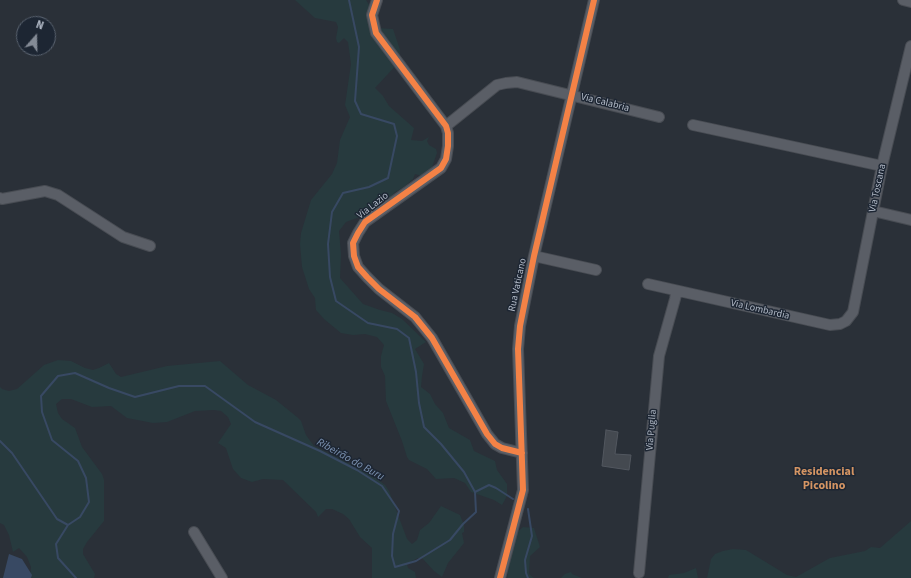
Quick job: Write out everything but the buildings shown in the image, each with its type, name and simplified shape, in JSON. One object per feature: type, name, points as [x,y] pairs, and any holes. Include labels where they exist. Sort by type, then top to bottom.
[{"type":"street","points":[[377,0],[372,15],[376,33],[446,126]]},
{"type":"street","name":"Rua Vaticano","points":[[500,578],[523,490],[518,349],[520,326],[534,256],[594,0]]},
{"type":"street","points":[[903,0],[911,2]]},
{"type":"street","name":"Via Toscana","points":[[840,324],[846,321],[853,312],[882,166],[911,46]]},
{"type":"street","name":"Via Calabria","points":[[446,126],[497,85],[517,82],[572,94],[659,117]]},
{"type":"street","points":[[693,125],[882,166]]},
{"type":"street","name":"Via Lazio","points":[[446,126],[448,133],[448,146],[446,159],[441,168],[365,222],[353,243],[354,256],[358,267],[379,288],[415,317],[432,338],[487,434],[495,444],[502,448],[522,453]]},
{"type":"street","points":[[0,198],[2,199],[45,191],[58,195],[123,237],[150,246]]},
{"type":"street","points":[[873,211],[911,220]]},
{"type":"street","points":[[534,256],[596,270]]},
{"type":"street","name":"Via Lombardia","points":[[648,284],[830,325],[840,324]]},
{"type":"street","name":"Via Puglia","points":[[638,573],[659,356],[676,294],[680,292]]},
{"type":"street","points":[[194,532],[222,578]]},
{"type":"green space","points":[[295,0],[366,0],[371,8],[377,28],[393,29],[400,50],[400,61],[375,88],[383,96],[389,106],[414,128],[411,140],[422,141],[429,137],[427,141],[429,145],[436,149],[437,153],[432,167],[426,177],[415,174],[413,179],[404,187],[395,192],[381,209],[346,222],[339,231],[341,254],[340,278],[363,304],[392,313],[402,319],[426,342],[415,349],[424,364],[421,387],[430,394],[435,404],[443,413],[449,428],[470,440],[474,451],[495,461],[497,470],[507,484],[507,496],[502,505],[494,500],[471,492],[465,483],[454,478],[436,479],[427,469],[409,460],[386,401],[385,376],[381,367],[381,356],[384,345],[377,337],[365,334],[353,335],[341,333],[324,319],[316,310],[315,298],[309,289],[302,267],[300,244],[301,233],[311,200],[332,174],[337,163],[340,140],[350,117],[345,105],[351,64],[348,42],[344,38],[339,43],[337,42],[336,38],[338,27],[336,22],[315,18]]},
{"type":"green space","points":[[58,360],[71,361],[93,370],[109,363],[116,374],[121,377],[167,366],[220,361],[248,385],[276,400],[297,417],[301,421],[306,435],[314,446],[370,474],[385,485],[389,491],[407,539],[412,544],[417,540],[420,530],[429,523],[441,506],[460,515],[464,525],[464,532],[462,533],[464,543],[448,563],[442,577],[423,559],[418,558],[407,565],[408,568],[415,572],[416,578],[372,578],[372,548],[360,537],[349,519],[343,514],[332,509],[326,509],[318,517],[316,512],[283,480],[263,479],[252,482],[241,478],[233,469],[226,448],[218,443],[231,424],[228,417],[221,411],[195,411],[167,422],[153,423],[127,418],[111,406],[92,407],[71,399],[62,399],[56,404],[58,413],[62,419],[75,428],[82,447],[102,474],[104,480],[104,521],[83,549],[83,554],[95,574],[94,578],[30,578],[31,567],[27,557],[19,548],[13,552],[9,535],[4,525],[0,523],[0,387],[9,391],[17,389],[44,365]]},
{"type":"green space","points":[[911,521],[911,578],[707,578],[711,559],[715,554],[733,549],[746,550],[787,575],[796,577],[830,558],[865,551],[871,547],[880,548]]},
{"type":"green space","points":[[523,527],[534,528],[540,547],[530,556],[529,574],[534,578],[507,578],[514,535]]},
{"type":"green space","points":[[696,568],[698,578],[668,578],[669,575],[684,573]]},
{"type":"green space","points":[[571,572],[572,574],[582,578],[561,578],[565,574]]},
{"type":"water","points":[[9,554],[22,559],[32,575],[31,578],[3,578]]},
{"type":"waterway","name":"Ribeirão do Buru","points":[[0,441],[12,453],[57,519],[68,525],[80,517],[89,502],[86,478],[78,461],[52,440],[42,412],[41,396],[58,376],[75,373],[109,388],[135,397],[179,386],[205,386],[255,422],[320,451],[357,470],[382,486],[399,511],[393,534],[392,556],[395,567],[416,561],[450,540],[463,524],[476,512],[475,492],[464,472],[441,444],[424,427],[419,403],[416,372],[409,338],[397,329],[368,323],[336,301],[330,277],[328,244],[332,212],[343,193],[369,187],[388,178],[397,136],[394,124],[361,114],[355,101],[359,47],[349,0]]},
{"type":"waterway","points":[[475,492],[489,485],[513,499]]},
{"type":"waterway","points":[[528,509],[532,536],[525,560],[528,578]]},
{"type":"waterway","points":[[68,525],[56,544],[58,558],[76,578]]},
{"type":"cycle path","points":[[377,0],[372,15],[376,33],[446,126],[448,133],[448,146],[446,159],[441,168],[365,222],[353,243],[354,256],[358,267],[367,277],[379,289],[415,317],[432,338],[487,434],[495,444],[502,448],[522,453]]},
{"type":"cycle path","points":[[500,578],[523,490],[518,349],[520,326],[534,256],[594,0]]},
{"type":"district","name":"Residencial Picolino","points":[[824,479]]}]
